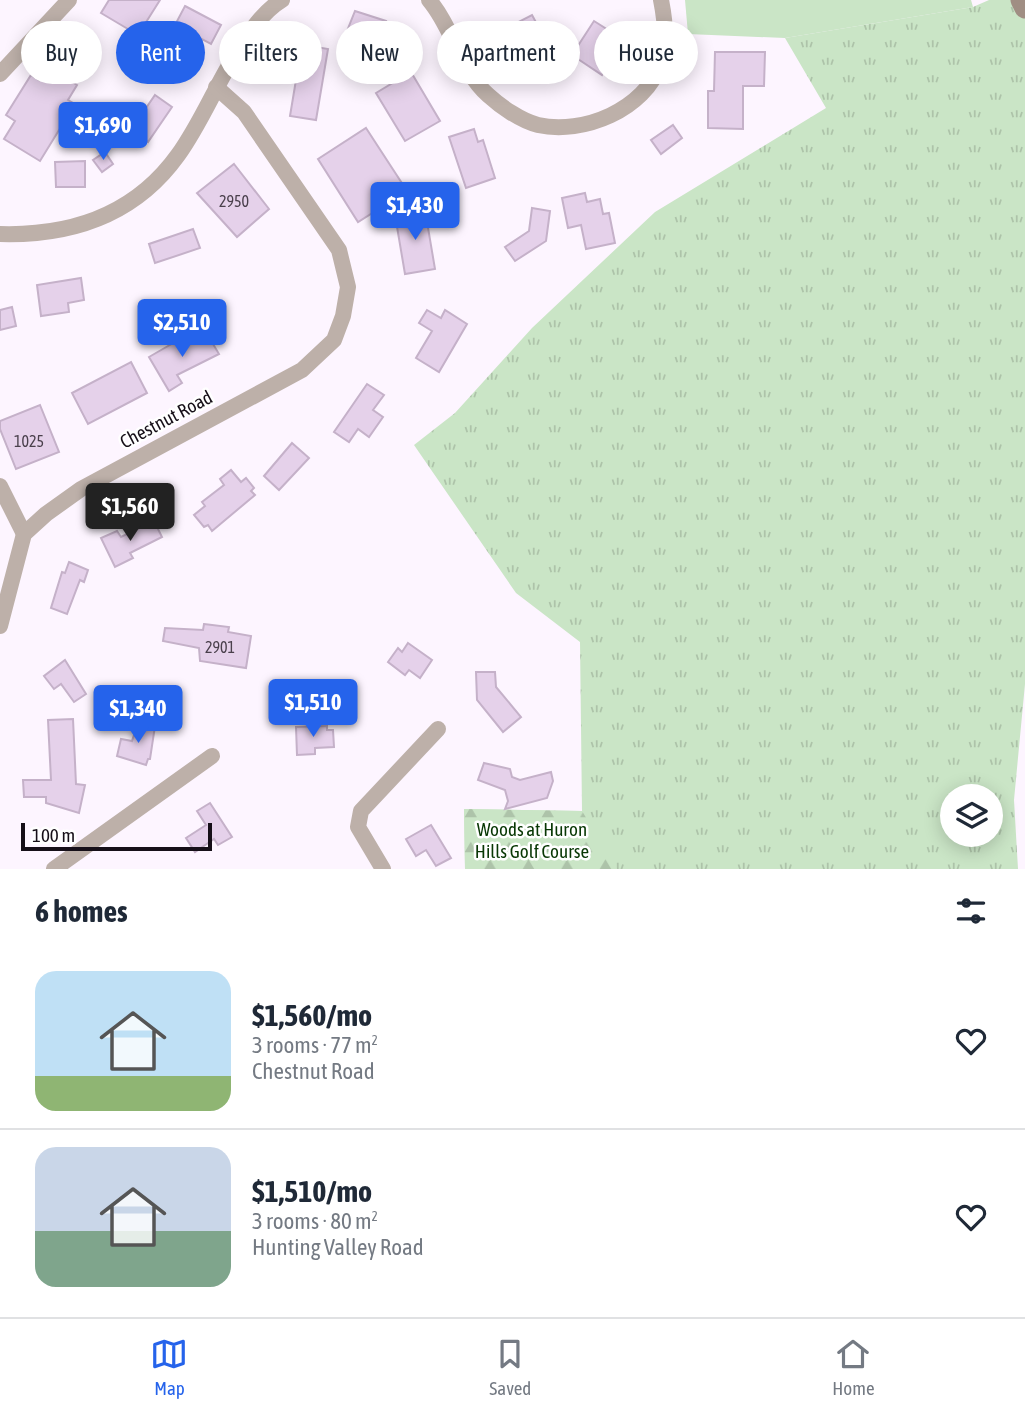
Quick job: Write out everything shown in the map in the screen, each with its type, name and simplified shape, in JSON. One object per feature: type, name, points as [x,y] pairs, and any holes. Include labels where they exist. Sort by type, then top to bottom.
[{"type":"main road","points":[[1021,0],[1025,8]]},
{"type":"street","points":[[0,74],[69,0]]},
{"type":"street","points":[[0,234],[32,235],[71,230],[138,196],[163,175],[180,152],[249,33],[282,0]]},
{"type":"street","points":[[429,0],[444,18],[472,74],[486,93],[535,124],[566,128],[606,119],[638,96],[650,80],[661,64],[665,22],[661,0]]},
{"type":"street","name":"Chestnut Road","points":[[24,534],[80,489],[302,370],[334,340],[343,316],[348,288],[339,250],[244,112],[216,87]]},
{"type":"street","points":[[0,486],[24,534],[0,626]]},
{"type":"street","points":[[383,869],[358,827],[361,811],[438,729]]},
{"type":"street","points":[[54,869],[212,756]]},
{"type":"green space","points":[[685,0],[971,0],[973,7],[785,38],[698,34],[698,21],[687,21]]},
{"type":"green space","points":[[989,0],[1025,0],[1025,684],[1014,800],[1018,869],[465,869],[464,809],[582,811],[580,642],[516,593],[414,445],[455,413],[532,328],[655,212],[826,108],[785,38],[973,7]]},
{"type":"green space","name":"Woods at Huron Hills Golf Course","points":[[464,809],[582,811],[617,869],[465,869]]},
{"type":"building","points":[[109,0],[160,0],[147,21],[116,22],[101,13]]},
{"type":"building","points":[[185,6],[219,24],[219,29],[211,44],[205,41],[205,21],[177,21]]},
{"type":"building","points":[[355,11],[386,21],[351,21]]},
{"type":"building","points":[[532,15],[535,21],[520,21]]},
{"type":"building","points":[[594,21],[594,70],[580,60],[580,43]]},
{"type":"building","points":[[322,48],[328,49],[316,120],[290,116],[295,84],[322,84]]},
{"type":"building","points":[[715,52],[765,52],[764,86],[743,86],[743,129],[708,128],[708,91],[714,91]]},
{"type":"building","points":[[25,84],[77,85],[68,100],[75,104],[40,161],[4,139],[15,121],[6,115]]},
{"type":"building","points":[[391,84],[418,84],[440,121],[405,141],[376,93]]},
{"type":"building","points":[[155,95],[172,107],[148,142],[131,130]]},
{"type":"building","points":[[673,125],[682,138],[661,154],[651,140]]},
{"type":"building","points":[[366,128],[407,191],[358,222],[318,159]]},
{"type":"building","points":[[474,129],[478,142],[483,140],[495,178],[466,188],[449,137]]},
{"type":"building","points":[[105,152],[113,164],[102,172],[93,160]]},
{"type":"building","points":[[85,161],[85,187],[56,187],[55,162]]},
{"type":"building","points":[[234,164],[269,209],[237,237],[197,193]]},
{"type":"building","points":[[585,193],[587,202],[600,199],[603,214],[609,213],[615,243],[586,249],[581,225],[568,228],[562,198]]},
{"type":"building","points":[[532,208],[550,211],[546,241],[515,261],[505,247],[529,231]]},
{"type":"building","points":[[425,210],[435,269],[405,274],[395,215]]},
{"type":"building","points":[[193,229],[200,248],[155,263],[149,244]]},
{"type":"building","points":[[81,278],[84,300],[68,303],[69,312],[41,316],[37,285]]},
{"type":"building","points":[[12,307],[16,326],[0,330],[0,310]]},
{"type":"building","points":[[427,310],[441,318],[445,310],[467,324],[439,372],[416,358],[432,331],[419,323]]},
{"type":"building","points":[[207,334],[219,354],[177,375],[182,383],[169,391],[149,357],[182,338],[186,343],[191,340],[193,343]]},
{"type":"building","points":[[131,362],[147,393],[88,424],[72,393]]},
{"type":"building","points":[[367,384],[384,395],[373,410],[383,417],[369,437],[358,429],[349,442],[334,432]]},
{"type":"building","points":[[40,405],[59,452],[16,469],[0,429],[0,421]]},
{"type":"building","points":[[292,443],[309,458],[279,490],[264,476]]},
{"type":"building","points":[[231,470],[241,482],[246,478],[254,488],[251,491],[255,495],[212,531],[208,525],[204,527],[194,515],[205,506],[202,502],[224,485],[220,479]]},
{"type":"building","points":[[154,521],[162,537],[130,553],[133,558],[115,567],[101,538],[117,531],[121,537]]},
{"type":"building","points":[[69,562],[88,570],[84,582],[80,580],[67,614],[51,608],[62,572],[65,573]]},
{"type":"building","points":[[204,624],[229,627],[228,632],[251,636],[246,668],[200,661],[199,648],[163,641],[165,628],[203,630]]},
{"type":"building","points":[[408,643],[432,660],[420,678],[409,670],[405,675],[388,662],[398,648],[402,652]]},
{"type":"building","points":[[65,660],[86,694],[74,702],[61,684],[54,689],[44,676]]},
{"type":"building","points":[[476,672],[495,672],[496,687],[521,717],[503,732],[477,700]]},
{"type":"building","points":[[73,719],[76,784],[85,785],[79,813],[46,803],[46,797],[24,797],[23,780],[51,780],[48,720]]},
{"type":"building","points":[[138,723],[155,726],[150,759],[146,765],[117,756],[121,739],[132,741]]},
{"type":"building","points":[[327,726],[327,730],[333,730],[334,747],[315,748],[315,754],[297,755],[296,727]]},
{"type":"building","points":[[484,763],[510,769],[512,777],[520,780],[551,772],[553,781],[547,798],[505,809],[508,801],[505,790],[478,780]]},
{"type":"building","points":[[210,803],[232,837],[218,845],[214,839],[195,852],[186,838],[206,825],[197,811]]},
{"type":"building","points":[[431,825],[451,858],[436,866],[426,850],[416,856],[406,839]]}]
